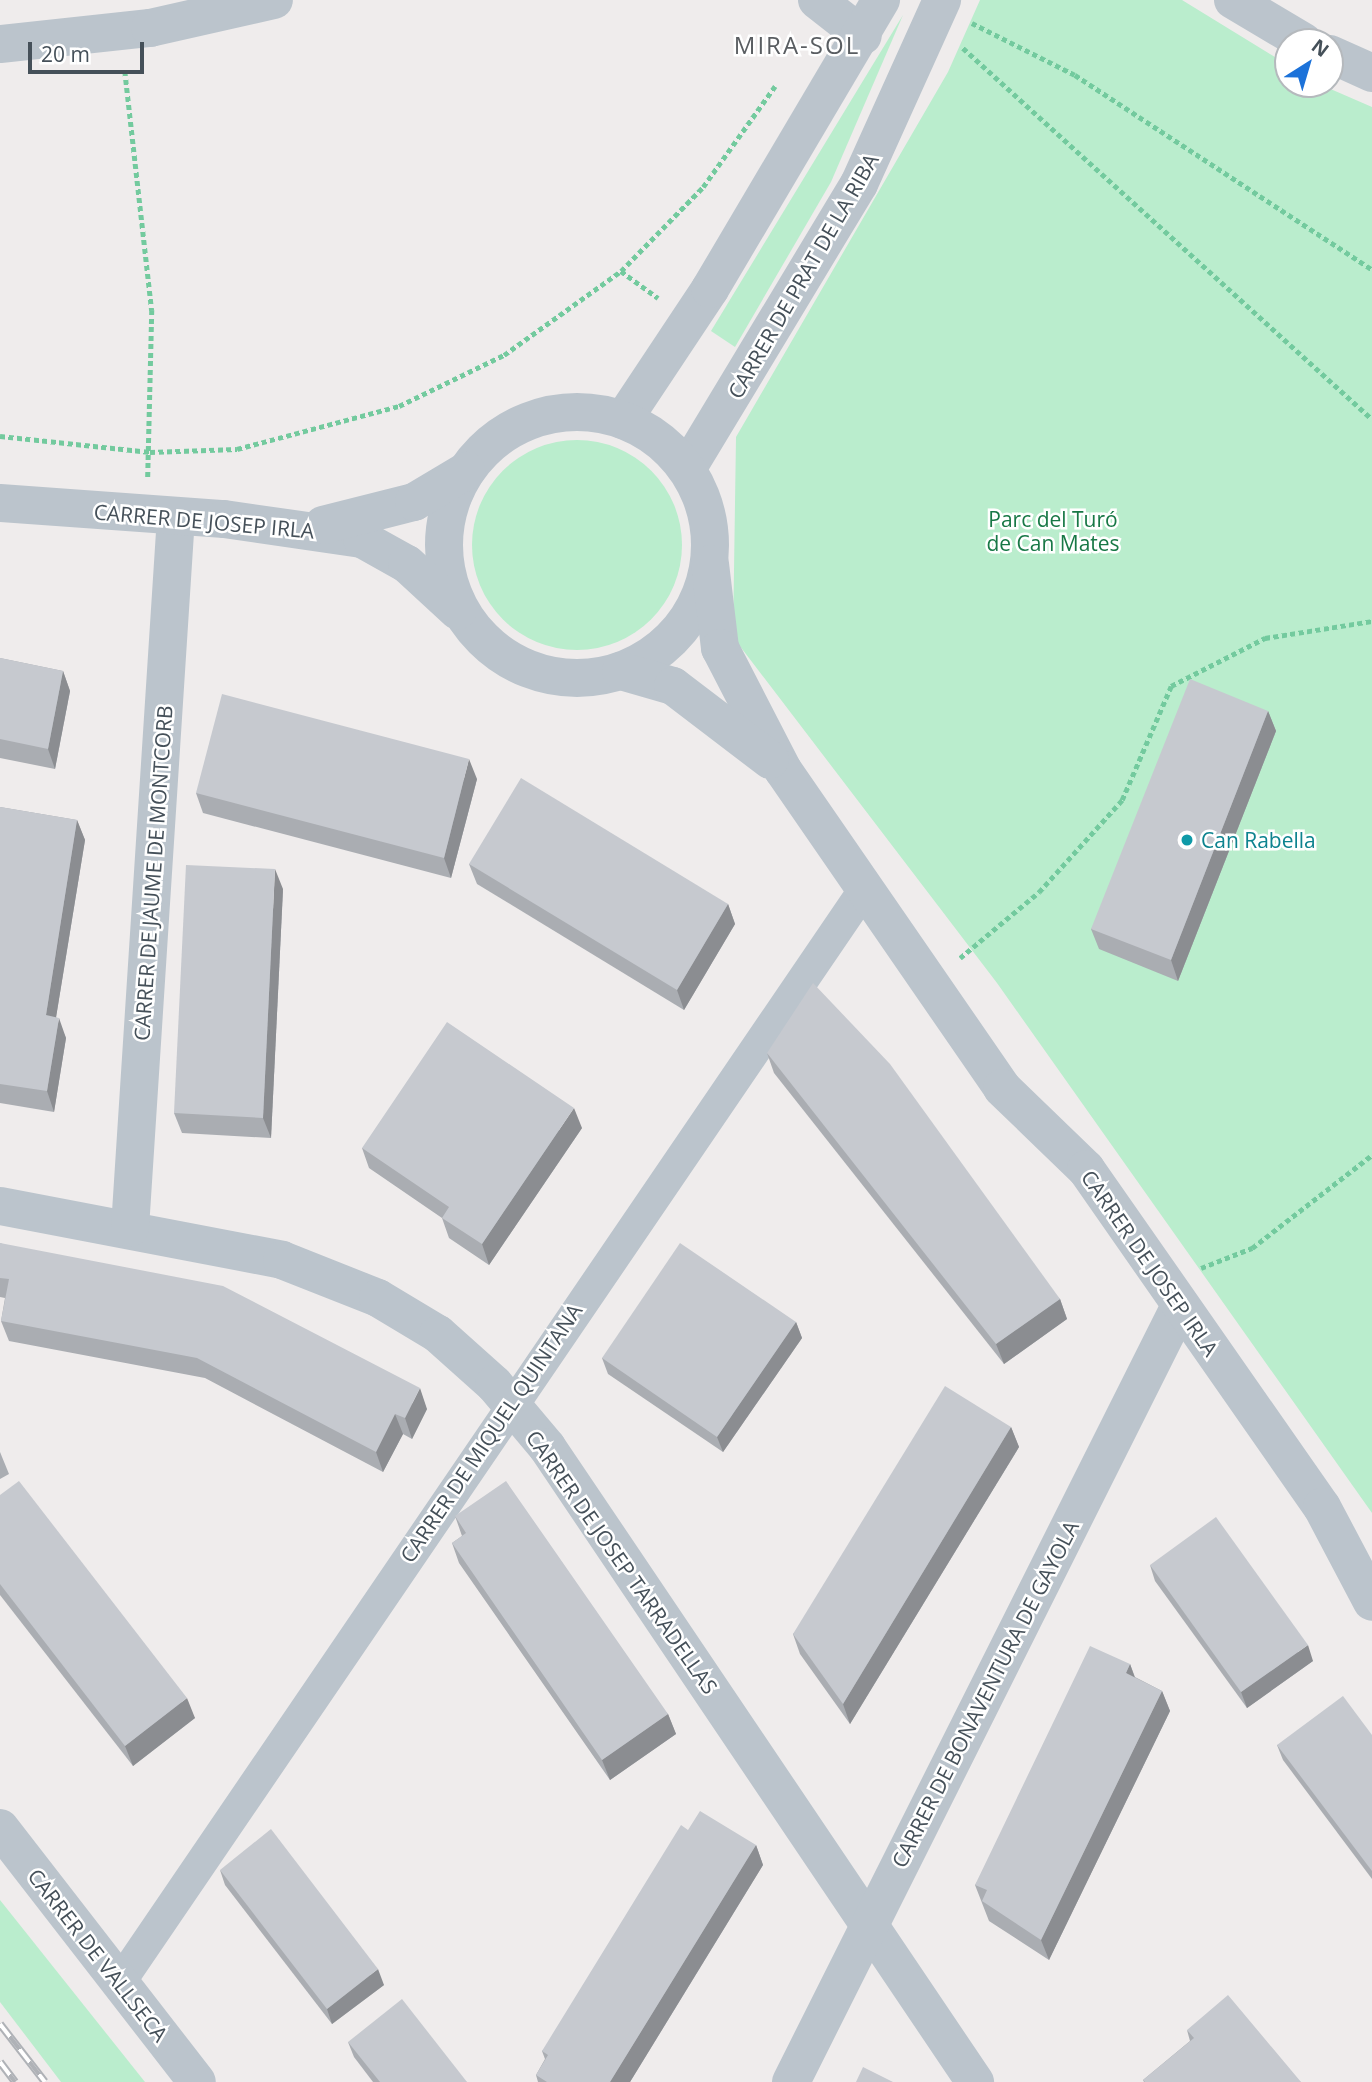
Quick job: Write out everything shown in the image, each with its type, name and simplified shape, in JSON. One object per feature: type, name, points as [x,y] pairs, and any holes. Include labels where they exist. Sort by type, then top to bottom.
[{"type":"street","points":[[0,44],[120,31],[274,0]]},
{"type":"street","points":[[817,0],[863,36]]},
{"type":"street","points":[[623,420],[863,36],[880,0]]},
{"type":"street","points":[[1233,0],[1280,28]]},
{"type":"street","name":"CARRER DE PRAT DE LA RIBA","points":[[687,469],[859,184],[954,7]]},
{"type":"street","points":[[1344,60],[1372,73]]},
{"type":"street","points":[[307,528],[414,502],[466,471],[502,435],[548,415],[598,413],[623,420],[669,448],[687,469],[702,498],[720,648],[783,770]]},
{"type":"street","points":[[465,617],[453,594],[444,543],[466,471]]},
{"type":"street","name":"CARRER DE JOSEP IRLA","points":[[0,503],[307,528],[362,539],[407,564],[465,617],[499,653],[523,667],[585,679],[621,671]]},
{"type":"street","name":"CARRER DE JAUME DE MONTCORB","points":[[130,1228],[161,517]]},
{"type":"street","points":[[621,671],[681,630],[710,564]]},
{"type":"street","points":[[621,671],[673,686],[783,770]]},
{"type":"street","name":"CARRER DE JOSEP IRLA","points":[[783,770],[933,981],[1002,1088],[1086,1169],[1328,1516],[1372,1602]]},
{"type":"street","name":"CARRER DE MIQUEL QUINTANA","points":[[120,1982],[510,1404],[866,887]]},
{"type":"street","name":"CARRER DE JOSEP TARRADELLAS","points":[[0,1206],[130,1228],[282,1260],[377,1298],[438,1334],[510,1404],[547,1447],[975,2082]]},
{"type":"street","name":"CARRER DE BONAVENTURA DE GAYOLA","points":[[791,2082],[1172,1294]]},
{"type":"street","name":"CARRER DE VALLSECA","points":[[0,1828],[197,2082]]},
{"type":"path","points":[[954,7],[1075,75],[1372,269]]},
{"type":"path","points":[[120,31],[152,310],[150,452],[161,517]]},
{"type":"path","points":[[960,45],[1372,419]]},
{"type":"path","points":[[0,436],[150,452],[237,449],[328,428],[399,406],[504,355],[589,297],[657,237],[737,145],[775,86]]},
{"type":"path","points":[[933,981],[1039,892],[1122,800],[1171,685],[1265,638],[1372,621]]},
{"type":"path","points":[[1172,1294],[1252,1248],[1372,1155]]},
{"type":"green space","name":"Parc del Turó de Can Mates","points":[[980,0],[1182,0],[1274,56],[1274,98],[1344,98],[1344,95],[1372,107],[1372,1513],[997,983],[733,637],[736,437],[948,72]]},
{"type":"green space","points":[[903,15],[831,182],[735,347],[711,331]]},
{"type":"green space","points":[[577,440],[617,448],[651,471],[674,505],[682,545],[674,585],[651,619],[617,642],[577,650],[537,642],[503,619],[480,585],[472,545],[480,505],[503,471],[537,448]]},
{"type":"green space","points":[[0,1900],[145,2082],[61,2082],[0,2002]]},
{"type":"building","points":[[0,658],[63,671],[48,749],[0,739]]},
{"type":"building","name":"Can Rabella","points":[[1190,679],[1268,711],[1171,960],[1091,929]]},
{"type":"building","points":[[222,694],[469,759],[444,858],[196,793]]},
{"type":"building","points":[[521,778],[728,904],[677,990],[469,864]]},
{"type":"building","points":[[0,807],[77,820],[46,1015],[59,1018],[47,1091],[0,1084]]},
{"type":"building","points":[[186,865],[275,869],[263,1118],[174,1113]]},
{"type":"building","points":[[813,983],[890,1064],[1060,1299],[996,1344],[767,1053]]},
{"type":"building","points":[[447,1022],[574,1108],[482,1244],[442,1218],[449,1207],[362,1148]]},
{"type":"building","points":[[0,1243],[223,1286],[420,1388],[405,1418],[395,1414],[376,1452],[197,1358],[1,1321],[9,1279],[0,1278]]},
{"type":"building","points":[[680,1243],[796,1322],[717,1437],[602,1358]]},
{"type":"building","points":[[945,1386],[1011,1427],[843,1704],[793,1634]]},
{"type":"building","points":[[19,1481],[187,1698],[125,1746],[0,1584],[0,1495]]},
{"type":"building","points":[[506,1481],[668,1714],[602,1760],[452,1543],[466,1533],[455,1516]]},
{"type":"building","points":[[1216,1517],[1308,1645],[1241,1692],[1150,1565]]},
{"type":"building","points":[[1090,1646],[1130,1664],[1126,1673],[1162,1691],[1041,1940],[982,1901],[987,1890],[975,1885]]},
{"type":"building","points":[[1343,1696],[1372,1735],[1372,1871],[1277,1745]]},
{"type":"building","points":[[700,1811],[756,1845],[610,2082],[547,2082],[536,2075],[548,2055],[542,2051],[681,1825],[688,1830]]},
{"type":"building","points":[[271,1829],[378,1969],[327,2009],[220,1870]]},
{"type":"building","points":[[1228,1995],[1301,2082],[1145,2082],[1143,2080],[1194,2038],[1187,2030]]},
{"type":"building","points":[[402,1999],[467,2082],[380,2082],[348,2042]]},
{"type":"building","points":[[863,2067],[893,2082],[856,2082]]},
{"type":"railway","points":[[0,2024],[45,2082]]},
{"type":"railway","points":[[0,2062],[15,2082]]},
{"type":"place","name":"Can Rabella","points":[[1187,840]]},
{"type":"district","name":"MIRA-SOL","points":[[797,45]]}]
